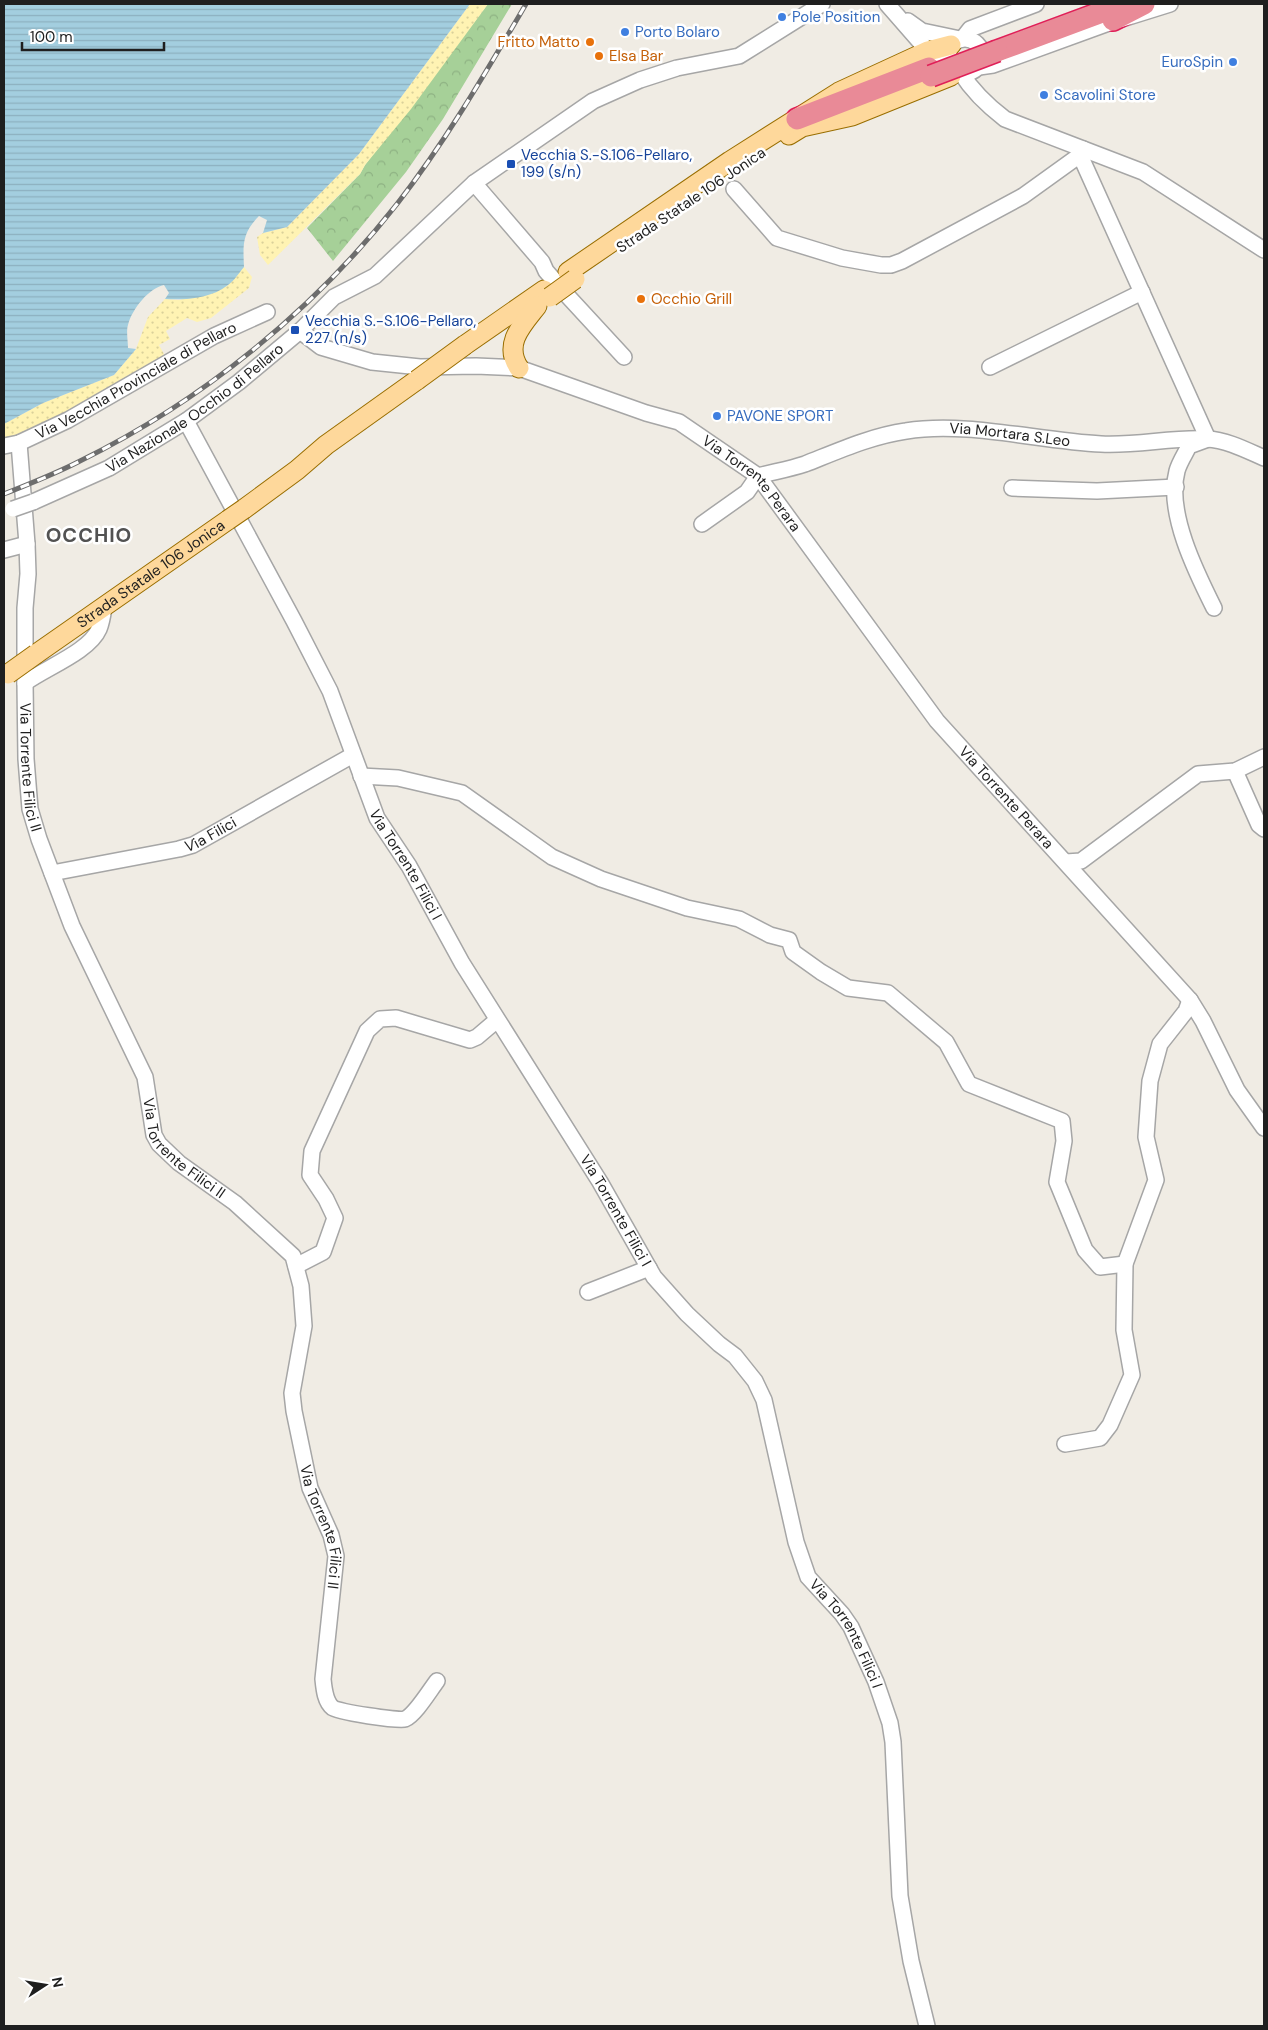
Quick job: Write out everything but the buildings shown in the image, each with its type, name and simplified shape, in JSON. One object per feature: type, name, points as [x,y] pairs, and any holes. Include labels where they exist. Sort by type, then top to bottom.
[{"type":"highway","name":"Strada Statale 106 Jonica","points":[[996,46],[1092,4]]},
{"type":"highway","name":"Strada Statale 106 Jonica","points":[[800,123],[953,60],[1124,4]]},
{"type":"highway","points":[[1106,24],[1144,4]]},
{"type":"main road","points":[[800,123],[852,116],[953,60]]},
{"type":"main road","name":"Strada Statale 106 Jonica","points":[[6,675],[97,616],[297,470],[326,445],[420,384],[730,161],[800,123]]},
{"type":"main road","points":[[516,364],[512,348],[515,338],[556,288]]},
{"type":"street","name":"Via Nazionale Occhio di Pellaro","points":[[9,511],[109,468],[186,421],[239,382],[300,331],[334,297],[375,276],[474,183],[593,101],[640,80],[677,68],[739,56],[822,4]]},
{"type":"street","points":[[953,60],[970,29],[1036,4]]},
{"type":"street","points":[[892,8],[953,60],[993,65],[1106,24],[1170,4]]},
{"type":"street","points":[[892,8],[922,30],[953,60],[990,107],[1006,119],[1081,152],[1143,172],[1264,250]]},
{"type":"street","points":[[734,189],[777,238],[842,258],[891,265],[902,261],[1023,196],[1081,152]]},
{"type":"street","points":[[1081,152],[1208,439],[1188,446],[1177,471],[1174,508],[1195,569],[1214,608]]},
{"type":"street","points":[[474,183],[542,262],[556,288],[624,357]]},
{"type":"street","points":[[990,368],[1142,292]]},
{"type":"street","name":"Via Vecchia Provinciale di Pellaro","points":[[4,446],[19,443],[68,420],[214,336],[267,312]]},
{"type":"street","name":"Via Torrente Perara","points":[[300,331],[321,347],[372,362],[420,367],[516,364],[646,413],[679,422],[758,476],[937,721],[1190,1000],[1203,1021],[1237,1090],[1264,1128]]},
{"type":"street","name":"Via Torrente Filici I","points":[[186,421],[330,691],[377,818],[409,866],[462,963],[600,1182],[654,1277],[687,1314],[719,1344],[735,1356],[755,1381],[764,1400],[796,1542],[808,1577],[842,1614],[851,1627],[876,1682],[890,1723],[893,1742],[900,1896],[911,1961],[927,2026]]},
{"type":"street","name":"Via Mortara S.Leo","points":[[758,476],[804,464],[832,452],[877,438],[905,431],[934,428],[971,430],[1102,444],[1208,439],[1236,446],[1264,458]]},
{"type":"street","name":"Via Torrente Filici II","points":[[19,443],[28,574],[25,608],[25,683],[26,759],[30,809],[39,839],[72,926],[146,1077],[154,1135],[159,1144],[179,1163],[242,1210],[293,1256],[301,1286],[304,1326],[292,1393],[294,1412],[310,1488],[331,1535],[336,1556],[323,1680],[325,1694],[332,1708],[341,1712],[394,1720],[405,1719],[412,1714],[437,1681]]},
{"type":"street","points":[[702,524],[747,492],[758,476]]},
{"type":"street","points":[[1012,488],[1097,492],[1176,487]]},
{"type":"street","points":[[4,550],[27,544]]},
{"type":"street","points":[[25,683],[50,667],[76,654],[98,630],[97,616]]},
{"type":"street","name":"Via Filici","points":[[52,874],[179,850],[193,845],[353,755]]},
{"type":"street","points":[[1264,757],[1235,771],[1259,825],[1264,829]]},
{"type":"street","name":"Via Torrente Perara","points":[[1066,862],[1081,861],[1198,774],[1235,771]]},
{"type":"street","points":[[361,776],[398,778],[462,793],[515,832],[560,860],[601,879],[687,908],[739,919],[770,935],[788,940],[794,952],[821,972],[848,988],[888,993],[946,1042],[969,1084],[1062,1121],[1064,1141],[1057,1182],[1085,1250],[1100,1267],[1125,1264]]},
{"type":"street","points":[[1065,1444],[1100,1438],[1110,1425],[1132,1375],[1124,1330],[1125,1264],[1156,1180],[1146,1137],[1150,1081],[1160,1044],[1186,1011],[1190,1000]]},
{"type":"street","points":[[296,1266],[323,1252],[335,1218],[310,1175],[312,1151],[367,1031],[380,1019],[396,1018],[470,1040],[477,1037],[497,1020]]},
{"type":"street","points":[[588,1292],[649,1268]]},
{"type":"green space","points":[[488,4],[512,4],[443,119],[406,172],[333,261],[307,228],[360,174]]},
{"type":"sand","points":[[470,4],[488,4],[411,109],[365,165],[360,174],[268,265],[260,255],[257,237],[263,233],[287,227],[359,154]]},
{"type":"sand","points":[[244,267],[252,277],[249,288],[211,318],[197,322],[187,318],[166,331],[170,339],[159,345],[164,354],[156,363],[84,405],[16,439],[4,441],[4,424],[43,403],[114,375],[136,349],[148,317],[165,299],[179,300],[227,286]]},
{"type":"water","points":[[4,4],[470,4],[359,154],[287,227],[263,233],[267,220],[259,216],[253,222],[245,239],[244,267],[230,283],[214,293],[189,299],[165,299],[169,293],[164,285],[153,290],[137,306],[128,325],[128,348],[136,349],[114,375],[43,403],[4,424]]},
{"type":"railway","points":[[4,494],[52,475],[80,461],[169,411],[212,382],[292,317],[364,243],[415,180],[465,106],[526,4]]},
{"type":"place","name":"Pole Position","points":[[782,17]]},
{"type":"place","name":"Porto Bolaro","points":[[625,32]]},
{"type":"place","name":"Fritto Matto","points":[[590,42]]},
{"type":"place","name":"Elsa Bar","points":[[599,56]]},
{"type":"place","name":"EuroSpin","points":[[1233,62]]},
{"type":"place","name":"Scavolini Store","points":[[1044,95]]},
{"type":"place","name":"Vecchia S.-S.106-Pellaro, 199 (s/n)","points":[[511,164]]},
{"type":"place","name":"Occhio Grill","points":[[641,299]]},
{"type":"place","name":"Vecchia S.-S.106-Pellaro, 227 (n/s)","points":[[295,330]]},
{"type":"place","name":"PAVONE SPORT","points":[[717,416]]},
{"type":"district","name":"OCCHIO","points":[[89,535]]}]
